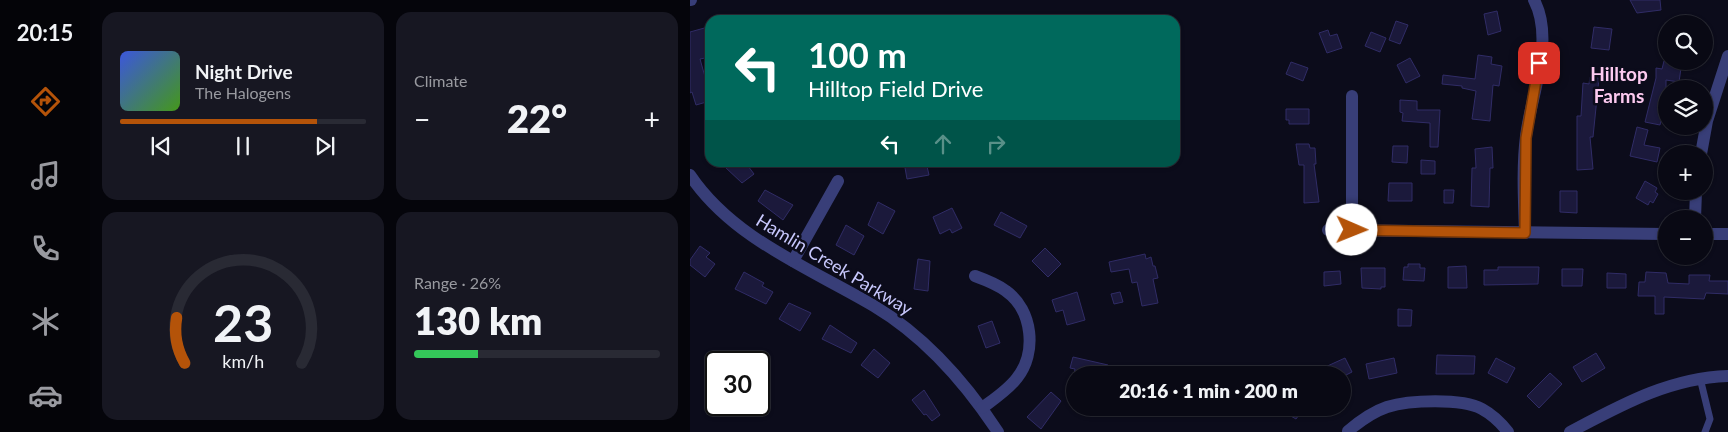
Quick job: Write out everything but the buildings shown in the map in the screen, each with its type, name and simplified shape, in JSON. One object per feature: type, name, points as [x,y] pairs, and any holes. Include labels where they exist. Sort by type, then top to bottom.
[{"type":"street","points":[[1525,233],[1526,138],[1541,48],[1540,14],[1534,0]]},
{"type":"street","points":[[1703,145],[1707,121],[1728,56]]},
{"type":"street","points":[[1352,96],[1352,230]]},
{"type":"street","name":"Hamlin Creek Parkway","points":[[690,175],[714,204],[741,229],[793,261],[875,306],[904,327],[954,372],[998,432]]},
{"type":"street","points":[[793,261],[838,180]]},
{"type":"street","points":[[1328,230],[1658,234]]},
{"type":"street","points":[[1713,234],[1728,234]]},
{"type":"street","points":[[975,276],[992,282],[1008,292],[1020,305],[1027,322],[1031,340],[1028,359],[1018,377],[982,408]]},
{"type":"street","points":[[1570,432],[1643,394],[1700,378],[1728,376]]},
{"type":"street","points":[[1348,430],[1366,417],[1387,407],[1440,402],[1481,408],[1498,419],[1508,432]]},
{"type":"lane","points":[[1700,378],[1710,419],[1705,432]]},
{"type":"district","name":"Hilltop Farms","points":[[1619,85]]},
{"type":"route","points":[[1352,230],[1525,233],[1526,138],[1530,106],[1539,63]]}]
